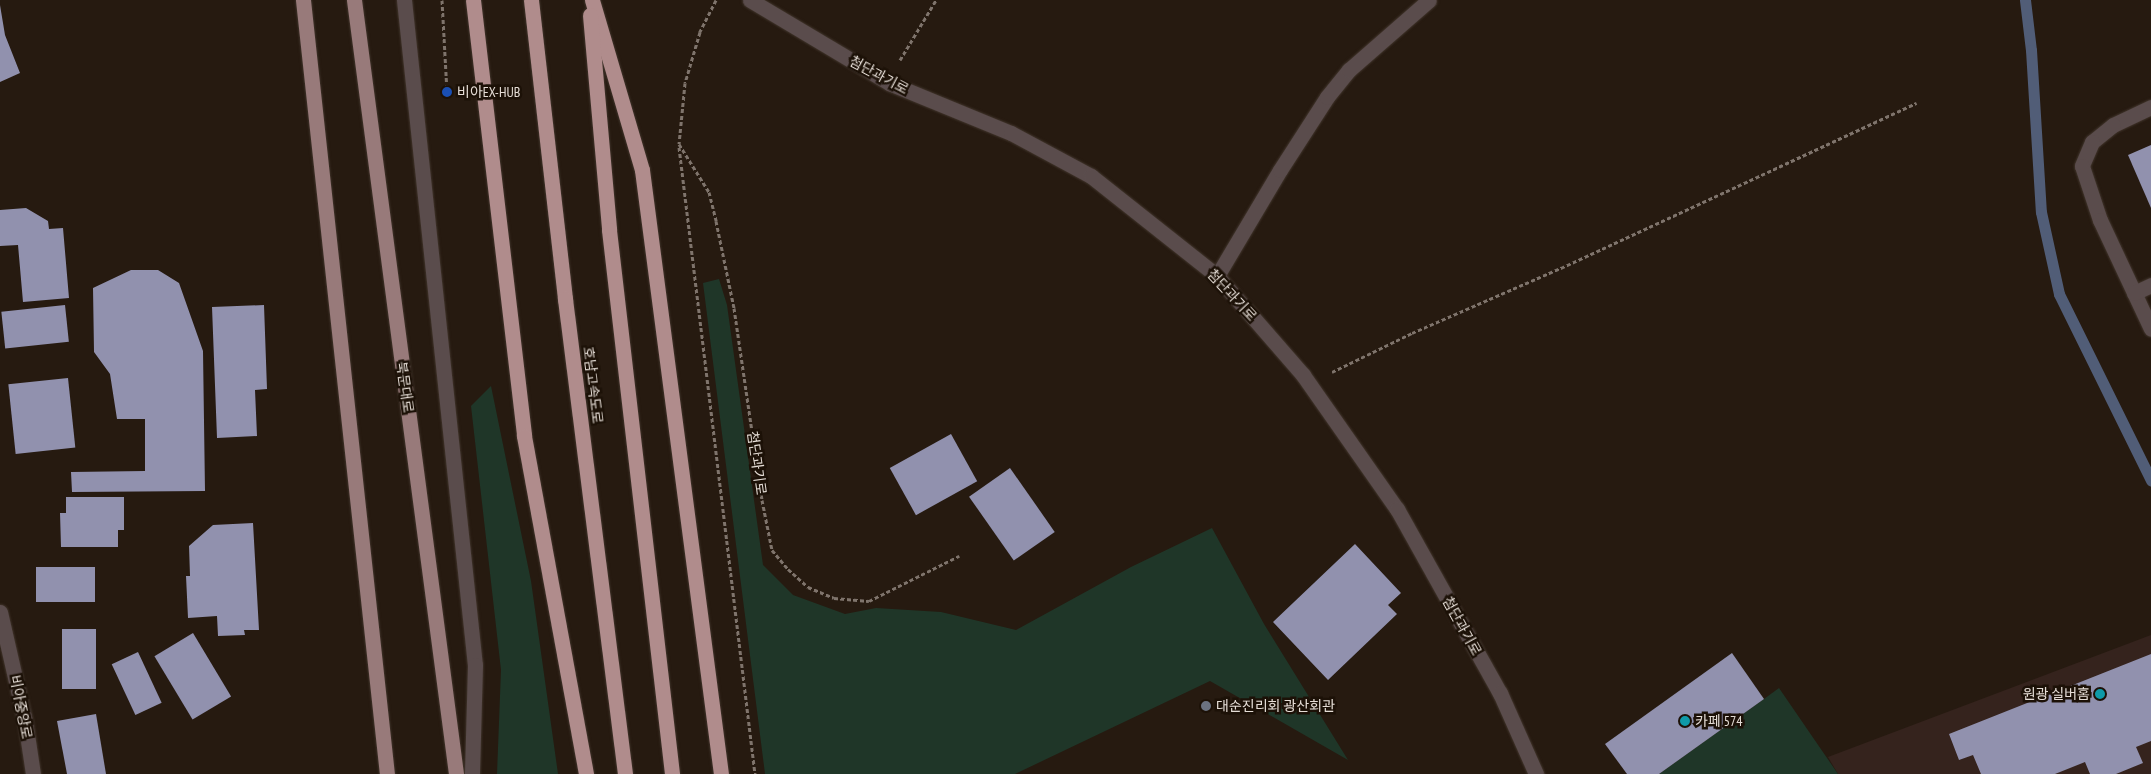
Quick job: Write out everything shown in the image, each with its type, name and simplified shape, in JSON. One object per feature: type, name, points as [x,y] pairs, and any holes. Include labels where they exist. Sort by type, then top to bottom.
[{"type":"highway","points":[[473,0],[524,436],[586,774]]},
{"type":"highway","name":"호남고속도로","points":[[531,0],[565,299],[625,774]]},
{"type":"highway","points":[[590,0],[608,230],[672,774]]},
{"type":"highway","points":[[590,0],[642,170],[721,774]]},
{"type":"main road","points":[[303,0],[387,774]]},
{"type":"main road","name":"북문대로","points":[[354,0],[456,774]]},
{"type":"street","points":[[404,0],[475,665],[472,774]]},
{"type":"street","name":"첨단과기로","points":[[750,0],[889,83],[1011,133],[1091,176],[1217,276],[1309,383],[1397,509],[1500,693],[1536,774]]},
{"type":"street","points":[[1217,276],[1280,170],[1327,97],[1349,70],[1429,0]]},
{"type":"street","points":[[2151,107],[2113,125],[2092,142],[2082,166],[2100,220],[2151,329]]},
{"type":"street","points":[[2134,293],[2151,285]]},
{"type":"street","name":"비아중앙로","points":[[0,612],[25,721],[33,774]]},
{"type":"path","points":[[442,0],[447,92]]},
{"type":"path","points":[[716,0],[700,32],[686,83],[679,144],[755,774]]},
{"type":"path","points":[[889,83],[908,45],[936,0]]},
{"type":"path","points":[[1309,383],[1412,333],[1561,268],[1917,103]]},
{"type":"path","name":"첨단과기로","points":[[679,144],[709,192],[716,221],[734,308],[762,500],[772,550],[788,569],[808,587],[834,598],[869,601],[958,556]]},
{"type":"shaded area","points":[[2151,635],[2151,774],[1838,774],[1828,757]]},
{"type":"green space","points":[[719,279],[727,305],[763,565],[793,595],[845,614],[876,608],[941,612],[1016,630],[1131,567],[1212,528],[1264,624],[1348,760],[1210,681],[1015,774],[765,774],[703,283]]},
{"type":"green space","points":[[491,386],[531,581],[558,774],[497,774],[501,670],[471,406]]},
{"type":"green space","points":[[1779,688],[1838,774],[1659,774],[1764,699]]},
{"type":"building","points":[[0,5],[5,35],[20,73],[0,82]]},
{"type":"building","points":[[2151,145],[2151,208],[2128,155]]},
{"type":"building","points":[[26,208],[48,221],[49,229],[63,228],[69,298],[23,302],[18,245],[0,246],[0,210]]},
{"type":"building","points":[[131,270],[158,270],[179,283],[203,351],[205,491],[72,492],[71,472],[145,471],[145,419],[117,419],[110,374],[94,352],[93,288]]},
{"type":"building","points":[[65,305],[69,342],[5,348],[1,312]]},
{"type":"building","points":[[264,305],[267,389],[255,390],[257,436],[217,438],[212,307]]},
{"type":"building","points":[[68,378],[75,448],[16,454],[8,384]]},
{"type":"building","points":[[951,434],[977,481],[916,515],[890,468]]},
{"type":"building","points":[[1010,468],[1055,532],[1014,561],[969,497]]},
{"type":"building","points":[[66,497],[124,497],[124,530],[118,530],[118,547],[61,547],[60,513],[66,513]]},
{"type":"building","points":[[253,523],[259,630],[244,630],[245,635],[218,636],[217,616],[188,618],[186,576],[190,576],[189,546],[213,525]]},
{"type":"building","points":[[1355,544],[1401,593],[1388,605],[1397,614],[1328,680],[1273,622]]},
{"type":"building","points":[[36,567],[95,567],[95,602],[36,602]]},
{"type":"building","points":[[62,629],[96,629],[96,689],[62,689]]},
{"type":"building","points":[[193,633],[231,696],[193,720],[154,656]]},
{"type":"building","points":[[138,652],[162,703],[135,715],[112,664]]},
{"type":"building","name":"카페 574","points":[[1732,653],[1764,699],[1659,774],[1627,774],[1605,744]]},
{"type":"building","name":"원광 실버홈","points":[[2151,654],[2151,741],[2136,747],[2143,763],[2116,774],[2090,774],[2085,762],[2055,774],[1981,774],[1973,755],[1959,760],[1949,734]]},
{"type":"building","points":[[96,714],[106,774],[67,774],[57,721]]},
{"type":"waterway","points":[[2025,0],[2031,50],[2041,212],[2059,294],[2151,480]]},
{"type":"place","name":"비아EX-HUB","points":[[447,92]]},
{"type":"place","name":"원광 실버홈","points":[[2100,694]]},
{"type":"place","name":"대순진리회 광산회관","points":[[1206,706]]},
{"type":"place","name":"카페 574","points":[[1685,721]]}]
